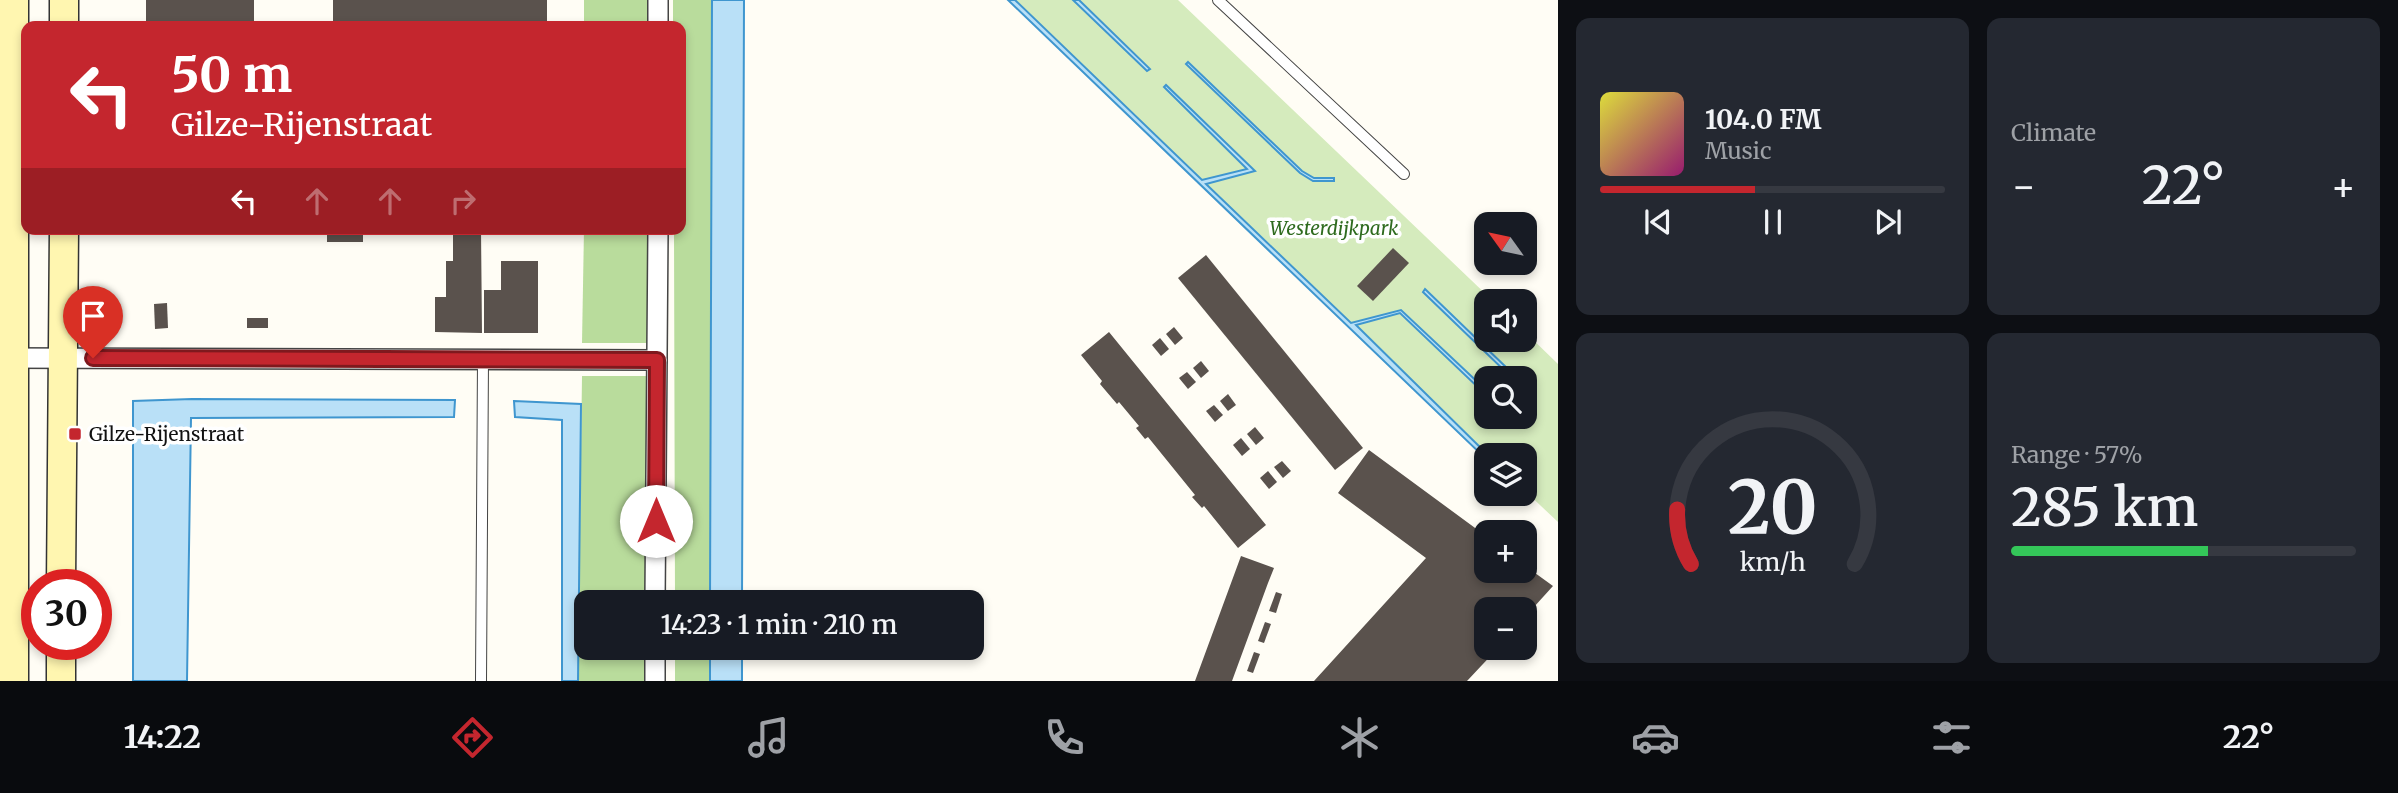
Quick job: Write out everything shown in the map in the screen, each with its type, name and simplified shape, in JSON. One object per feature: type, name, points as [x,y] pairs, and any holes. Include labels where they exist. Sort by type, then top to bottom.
[{"type":"main road","points":[[14,0],[6,358],[14,681]]},
{"type":"main road","points":[[64,0],[64,21]]},
{"type":"main road","points":[[61,569],[64,235]]},
{"type":"main road","points":[[61,660],[61,681]]},
{"type":"street","points":[[658,0],[658,21]]},
{"type":"street","points":[[655,590],[658,235]]},
{"type":"street","points":[[6,358],[657,360]]},
{"type":"street","points":[[655,660],[655,681]]},
{"type":"lane","points":[[1218,0],[1404,174]]},
{"type":"lane","points":[[481,681],[483,359]]},
{"type":"green space","points":[[584,0],[647,0],[647,21],[584,21]]},
{"type":"green space","points":[[673,0],[712,0],[710,590],[675,590],[674,235],[686,235],[686,21],[673,21]]},
{"type":"green space","name":"Westerdijkpark","points":[[1015,0],[1178,0],[1480,289],[1474,289],[1474,352],[1537,352],[1537,344],[1558,364],[1558,522],[1537,502],[1537,443],[1476,443]]},
{"type":"green space","points":[[584,235],[647,235],[647,343],[582,343]]},
{"type":"green space","points":[[582,376],[646,376],[647,590],[579,590]]},
{"type":"green space","points":[[578,660],[647,660],[647,681],[578,681]]},
{"type":"green space","points":[[675,660],[710,660],[710,681],[675,681]]},
{"type":"water","points":[[712,0],[744,0],[742,590],[710,590]]},
{"type":"water","points":[[1008,0],[1015,0],[1202,180],[1247,169],[1164,87],[1166,85],[1255,171],[1206,184],[1351,323],[1401,310],[1474,379],[1474,384],[1400,313],[1356,325],[1476,443],[1474,447]]},
{"type":"water","points":[[1073,0],[1079,0],[1150,69],[1147,71]]},
{"type":"water","points":[[1188,62],[1302,171],[1314,178],[1334,178],[1334,181],[1313,181],[1300,173],[1186,64]]},
{"type":"water","points":[[1425,289],[1474,336],[1474,341],[1423,292]]},
{"type":"water","points":[[1485,352],[1490,352],[1505,366],[1500,366]]},
{"type":"water","points":[[455,400],[454,417],[191,418],[187,681],[133,681],[133,401]]},
{"type":"water","points":[[514,401],[581,404],[579,590],[574,590],[574,660],[578,660],[578,681],[562,681],[562,420],[515,417]]},
{"type":"water","points":[[710,660],[742,660],[742,681],[710,681]]},
{"type":"building","points":[[146,0],[254,0],[254,21],[146,21]]},
{"type":"building","points":[[333,0],[547,0],[547,21],[333,21]]},
{"type":"building","points":[[327,235],[363,235],[363,242],[327,242]]},
{"type":"building","points":[[453,235],[481,235],[482,333],[435,332],[435,297],[446,297],[446,261],[453,261]]},
{"type":"building","points":[[1393,248],[1409,263],[1373,301],[1357,286]]},
{"type":"building","points":[[1206,255],[1363,448],[1335,470],[1178,278]]},
{"type":"building","points":[[501,261],[538,261],[538,333],[484,333],[484,290],[501,290]]},
{"type":"building","points":[[167,303],[168,328],[155,329],[154,304]]},
{"type":"building","points":[[247,318],[268,318],[268,328],[247,328]]},
{"type":"building","points":[[1174,327],[1183,338],[1175,345],[1166,334]]},
{"type":"building","points":[[1109,332],[1266,525],[1238,548],[1204,506],[1202,508],[1192,497],[1195,495],[1148,437],[1145,439],[1136,428],[1139,426],[1119,402],[1117,404],[1100,384],[1102,381],[1081,355]]},
{"type":"building","points":[[1160,338],[1169,349],[1161,356],[1152,345]]},
{"type":"building","points":[[1201,361],[1209,371],[1201,378],[1193,368]]},
{"type":"building","points":[[1187,372],[1196,382],[1188,389],[1179,378]]},
{"type":"building","points":[[1228,394],[1236,405],[1228,411],[1220,401]]},
{"type":"building","points":[[1214,405],[1223,415],[1215,422],[1206,411]]},
{"type":"building","points":[[1255,427],[1264,438],[1256,445],[1247,434]]},
{"type":"building","points":[[1241,438],[1250,449],[1242,456],[1233,445]]},
{"type":"building","points":[[1369,450],[1474,527],[1474,583],[1537,583],[1537,574],[1553,586],[1537,604],[1537,597],[1474,597],[1474,660],[1487,660],[1467,681],[1314,681],[1426,558],[1338,493]]},
{"type":"building","points":[[1282,461],[1291,471],[1283,478],[1274,467]]},
{"type":"building","points":[[1268,471],[1277,482],[1269,489],[1260,478]]},
{"type":"building","points":[[1241,556],[1274,568],[1232,681],[1195,681]]},
{"type":"building","points":[[1276,592],[1282,594],[1276,613],[1269,611]]},
{"type":"building","points":[[1265,622],[1271,624],[1264,643],[1258,641]]},
{"type":"building","points":[[1254,652],[1260,654],[1253,673],[1247,671]]},
{"type":"place","name":"Gilze-Rijenstraat","points":[[75,434]]},
{"type":"route","points":[[93,358],[657,360],[656,521]]}]
